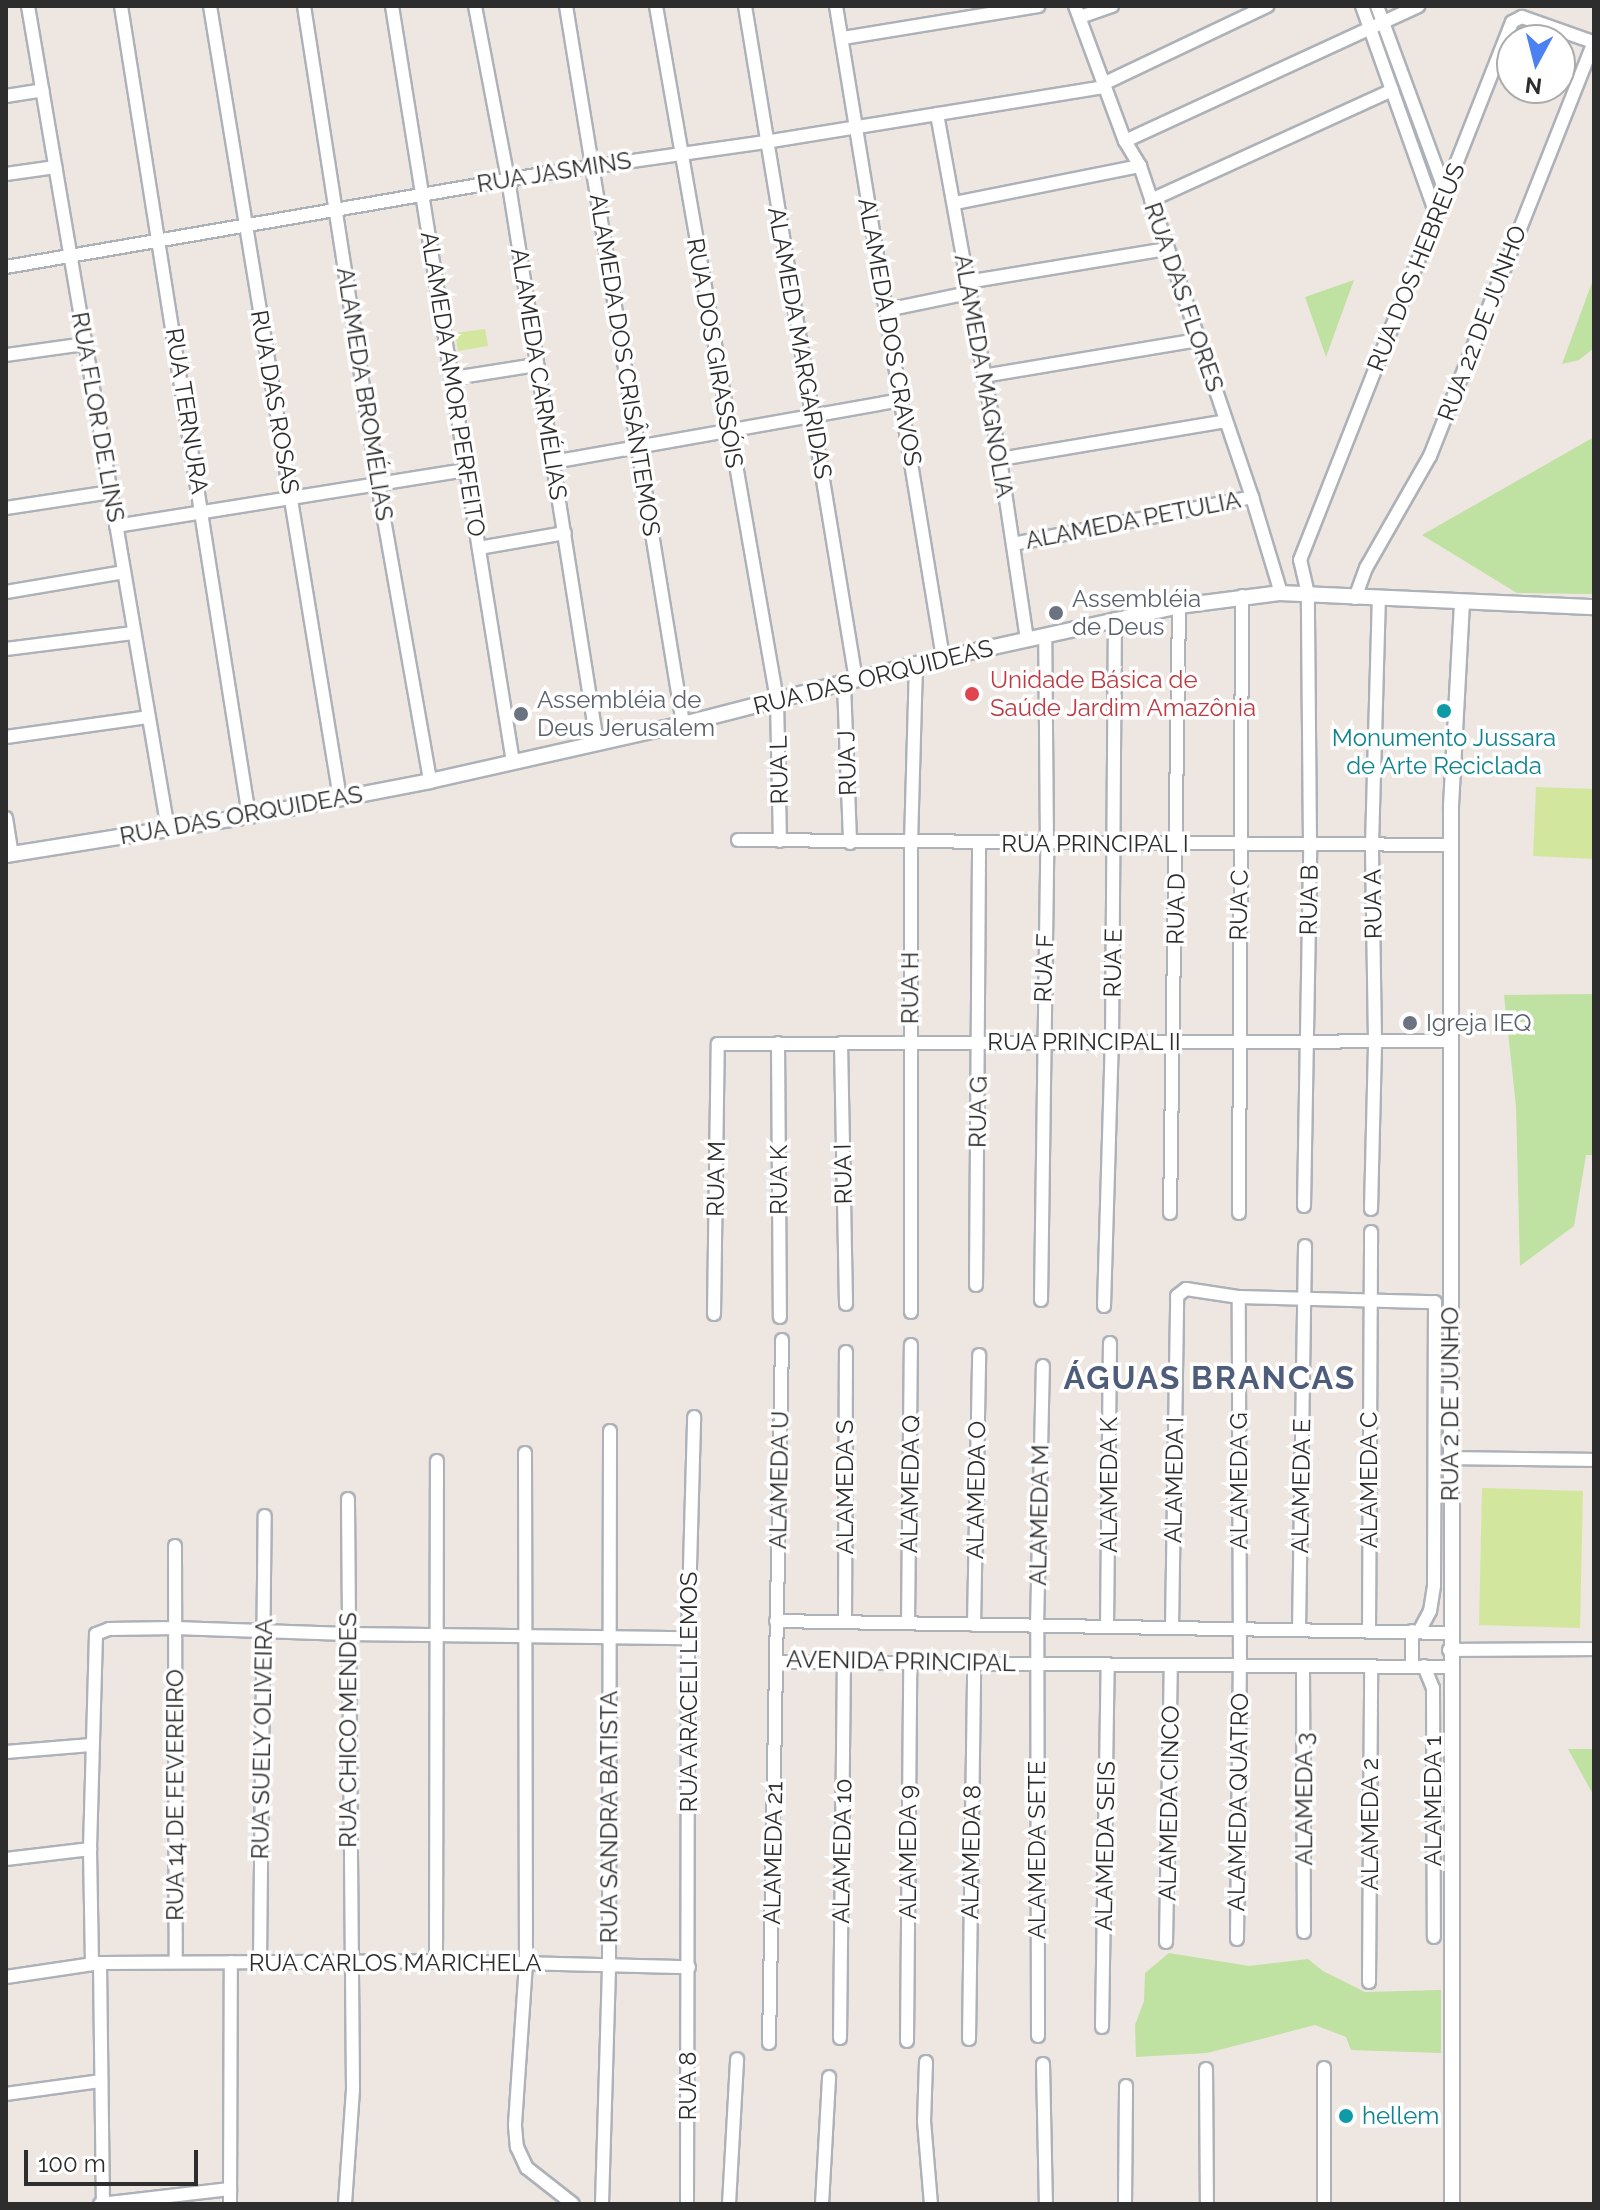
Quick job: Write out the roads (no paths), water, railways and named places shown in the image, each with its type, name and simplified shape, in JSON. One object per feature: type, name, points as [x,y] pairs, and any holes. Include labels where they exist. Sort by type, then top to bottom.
[{"type":"street","name":"RUA FLOR DE LINS","points":[[28,6],[168,829]]},
{"type":"street","name":"RUA TERNURA","points":[[121,6],[249,816]]},
{"type":"street","name":"RUA DAS ROSAS","points":[[210,6],[340,798]]},
{"type":"street","name":"ALAMEDA BROMÉLIAS","points":[[304,6],[378,485],[430,781]]},
{"type":"street","name":"ALAMEDA AMOR PERFEITO","points":[[392,6],[454,378],[513,762]]},
{"type":"street","name":"ALAMEDA CARMÉLIAS","points":[[475,6],[508,179],[597,742]]},
{"type":"street","name":"ALAMEDA DOS CRISÂNTEMOS","points":[[566,6],[683,724]]},
{"type":"street","name":"RUA DOS GIRASSÓIS","points":[[656,6],[777,700]]},
{"type":"street","name":"ALAMEDA MARGARIDAS","points":[[745,6],[765,142],[813,416],[850,682]]},
{"type":"street","name":"ALAMEDA DOS CRAVOS","points":[[836,6],[943,658]]},
{"type":"street","points":[[843,38],[1038,6]]},
{"type":"street","points":[[1078,11],[1112,6]]},
{"type":"street","name":"RUA JASMINS","points":[[6,267],[159,243],[423,193],[855,128],[1104,86],[1267,6]]},
{"type":"street","points":[[1362,6],[1436,214]]},
{"type":"street","points":[[1377,6],[1446,194]]},
{"type":"street","points":[[1125,141],[1418,6]]},
{"type":"street","name":"RUA DAS FLORES","points":[[1078,11],[1125,141],[1140,166],[1252,497],[1281,593]]},
{"type":"street","name":"RUA DOS HEBREUS","points":[[1308,594],[1300,560],[1516,17],[1593,42]]},
{"type":"street","name":"RUA 22 DE JUNHO","points":[[1576,84],[1593,42]]},
{"type":"street","points":[[1576,84],[1594,75]]},
{"type":"street","points":[[6,96],[43,90]]},
{"type":"street","points":[[1151,200],[1392,90]]},
{"type":"street","name":"RUA 22 DE JUNHO","points":[[1355,598],[1366,568],[1430,456],[1568,104]]},
{"type":"street","name":"ALAMEDA MAGNOLIA","points":[[937,114],[1000,459],[1027,639]]},
{"type":"street","points":[[955,203],[1140,166]]},
{"type":"street","points":[[6,174],[56,167]]},
{"type":"street","points":[[887,310],[968,288],[1167,249]]},
{"type":"street","points":[[983,376],[1198,340]]},
{"type":"street","points":[[6,355],[85,344]]},
{"type":"street","points":[[454,378],[536,365]]},
{"type":"street","points":[[553,462],[901,400]]},
{"type":"street","points":[[1000,459],[1226,421]]},
{"type":"street","points":[[116,526],[466,470]]},
{"type":"street","points":[[6,508],[111,492]]},
{"type":"street","name":"ALAMEDA PETULIA","points":[[1013,544],[1252,497]]},
{"type":"street","points":[[479,548],[565,533]]},
{"type":"street","points":[[6,592],[124,572]]},
{"type":"street","name":"RUA DAS ORQUIDEAS","points":[[9,855],[249,816],[430,781],[683,724],[916,664],[1115,619],[1242,596],[1281,593],[1462,604],[1594,607]]},
{"type":"street","name":"RUA B","points":[[1304,1206],[1310,845],[1308,594]]},
{"type":"street","name":"RUA C","points":[[1239,1213],[1242,596]]},
{"type":"street","name":"RUA A","points":[[1371,1209],[1375,1041],[1372,845],[1379,600]]},
{"type":"street","name":"RUA 2 DE JUNHO","points":[[1452,2204],[1454,1906],[1449,1667],[1451,806],[1462,604]]},
{"type":"street","name":"RUA D","points":[[1170,1213],[1178,844],[1179,606]]},
{"type":"street","name":"RUA E","points":[[1104,1306],[1112,1042],[1115,619]]},
{"type":"street","points":[[6,649],[133,633]]},
{"type":"street","name":"RUA F","points":[[1041,1300],[1047,844],[1045,635]]},
{"type":"street","name":"RUA H","points":[[911,1312],[911,843],[916,664]]},
{"type":"street","name":"RUA J","points":[[850,682],[850,843]]},
{"type":"street","name":"RUA L","points":[[777,700],[780,841]]},
{"type":"street","points":[[6,737],[148,717]]},
{"type":"street","points":[[6,818],[9,855]]},
{"type":"street","name":"RUA PRINCIPAL I","points":[[738,840],[1452,845]]},
{"type":"street","name":"RUA G","points":[[976,1285],[979,843]]},
{"type":"street","name":"RUA PRINCIPAL II","points":[[718,1044],[1450,1041]]},
{"type":"street","name":"RUA K","points":[[778,1043],[780,1317]]},
{"type":"street","name":"RUA I","points":[[841,1043],[846,1304]]},
{"type":"street","name":"RUA M","points":[[714,1314],[718,1044]]},
{"type":"street","name":"ALAMEDA C","points":[[1369,1632],[1371,1232]]},
{"type":"street","name":"ALAMEDA E","points":[[1299,1630],[1305,1246]]},
{"type":"street","name":"ALAMEDA I","points":[[1172,1628],[1177,1296],[1186,1289],[1239,1297]]},
{"type":"street","points":[[1239,1297],[1435,1302],[1434,1586],[1430,1611],[1415,1632]]},
{"type":"street","name":"ALAMEDA G","points":[[1239,1297],[1240,1665]]},
{"type":"street","name":"ALAMEDA U","points":[[776,1621],[782,1340]]},
{"type":"street","name":"ALAMEDA K","points":[[1107,1627],[1110,1343]]},
{"type":"street","name":"ALAMEDA Q","points":[[908,1623],[911,1345]]},
{"type":"street","name":"ALAMEDA S","points":[[845,1622],[846,1352]]},
{"type":"street","name":"ALAMEDA O","points":[[974,1625],[979,1355]]},
{"type":"street","name":"ALAMEDA M","points":[[1036,1664],[1043,1366]]},
{"type":"street","name":"RUA ARACELI LEMOS","points":[[689,1967],[688,1638],[694,1417]]},
{"type":"street","name":"RUA SANDRA BATISTA","points":[[602,2204],[609,1964],[610,1431]]},
{"type":"street","points":[[525,1453],[526,1963],[515,2126],[517,2147],[527,2168],[573,2204]]},
{"type":"street","points":[[1450,1458],[1594,1460]]},
{"type":"street","points":[[436,1961],[437,1461]]},
{"type":"street","name":"RUA CHICO MENDES","points":[[348,1499],[350,1961]]},
{"type":"street","name":"RUA SUELY OLIVEIRA","points":[[260,1961],[265,1516]]},
{"type":"street","points":[[175,1546],[175,1628]]},
{"type":"street","name":"AVENIDA PRINCIPAL","points":[[1449,1633],[776,1621],[776,1662],[1449,1667]]},
{"type":"street","points":[[230,2189],[102,2204],[101,2081],[90,1849],[96,1634],[109,1629],[175,1628],[347,1634],[688,1638]]},
{"type":"street","name":"RUA 14 DE FEVEREIRO","points":[[175,1628],[176,1962]]},
{"type":"street","name":"ALAMEDA 1","points":[[1415,1632],[1418,1666],[1433,1688],[1434,1937]]},
{"type":"street","points":[[1449,1650],[1594,1649]]},
{"type":"street","name":"ALAMEDA 21","points":[[769,2043],[776,1662]]},
{"type":"street","name":"ALAMEDA 10","points":[[840,2038],[844,1663]]},
{"type":"street","name":"ALAMEDA 9","points":[[907,2041],[910,1663]]},
{"type":"street","name":"ALAMEDA 8","points":[[969,2039],[974,1664]]},
{"type":"street","name":"ALAMEDA SETE","points":[[1036,1664],[1038,2036]]},
{"type":"street","name":"ALAMEDA SEIS","points":[[1102,2027],[1108,1664]]},
{"type":"street","name":"ALAMEDA CINCO","points":[[1166,1942],[1171,1665]]},
{"type":"street","name":"ALAMEDA QUATRO","points":[[1237,1939],[1240,1665]]},
{"type":"street","name":"ALAMEDA 3","points":[[1303,1666],[1304,1932]]},
{"type":"street","name":"ALAMEDA 2","points":[[1369,1982],[1371,1666]]},
{"type":"street","points":[[6,1752],[91,1745]]},
{"type":"street","points":[[6,1859],[90,1849]]},
{"type":"street","points":[[345,2198],[353,2089],[350,1961]]},
{"type":"street","name":"RUA CARLOS MARICHELA","points":[[6,1977],[96,1964],[176,1962],[436,1961],[689,1967]]},
{"type":"street","points":[[230,2204],[231,1962]]},
{"type":"street","name":"RUA 8","points":[[687,2204],[689,1967]]},
{"type":"street","points":[[729,2204],[737,2059]]},
{"type":"street","points":[[926,2062],[924,2121],[931,2204]]},
{"type":"street","points":[[1043,2064],[1046,2204]]},
{"type":"street","points":[[1324,2068],[1324,2204]]},
{"type":"street","points":[[1206,2069],[1207,2204]]},
{"type":"street","points":[[822,2204],[829,2077]]},
{"type":"street","points":[[6,2094],[101,2081]]},
{"type":"street","points":[[1125,2204],[1126,2086]]},
{"type":"place","name":"Assembléia de Deus","points":[[1056,613]]},
{"type":"place","name":"Unidade Básica de Saúde Jardim Amazônia","points":[[972,694]]},
{"type":"place","name":"Monumento Jussara de Arte Reciclada","points":[[1444,711]]},
{"type":"place","name":"Assembléia de Deus Jerusalem","points":[[521,714]]},
{"type":"place","name":"Igreja IEQ","points":[[1410,1023]]},
{"type":"place","name":"hellem","points":[[1346,2116]]},
{"type":"district","name":"ÁGUAS BRANCAS","points":[[1210,1378]]}]
